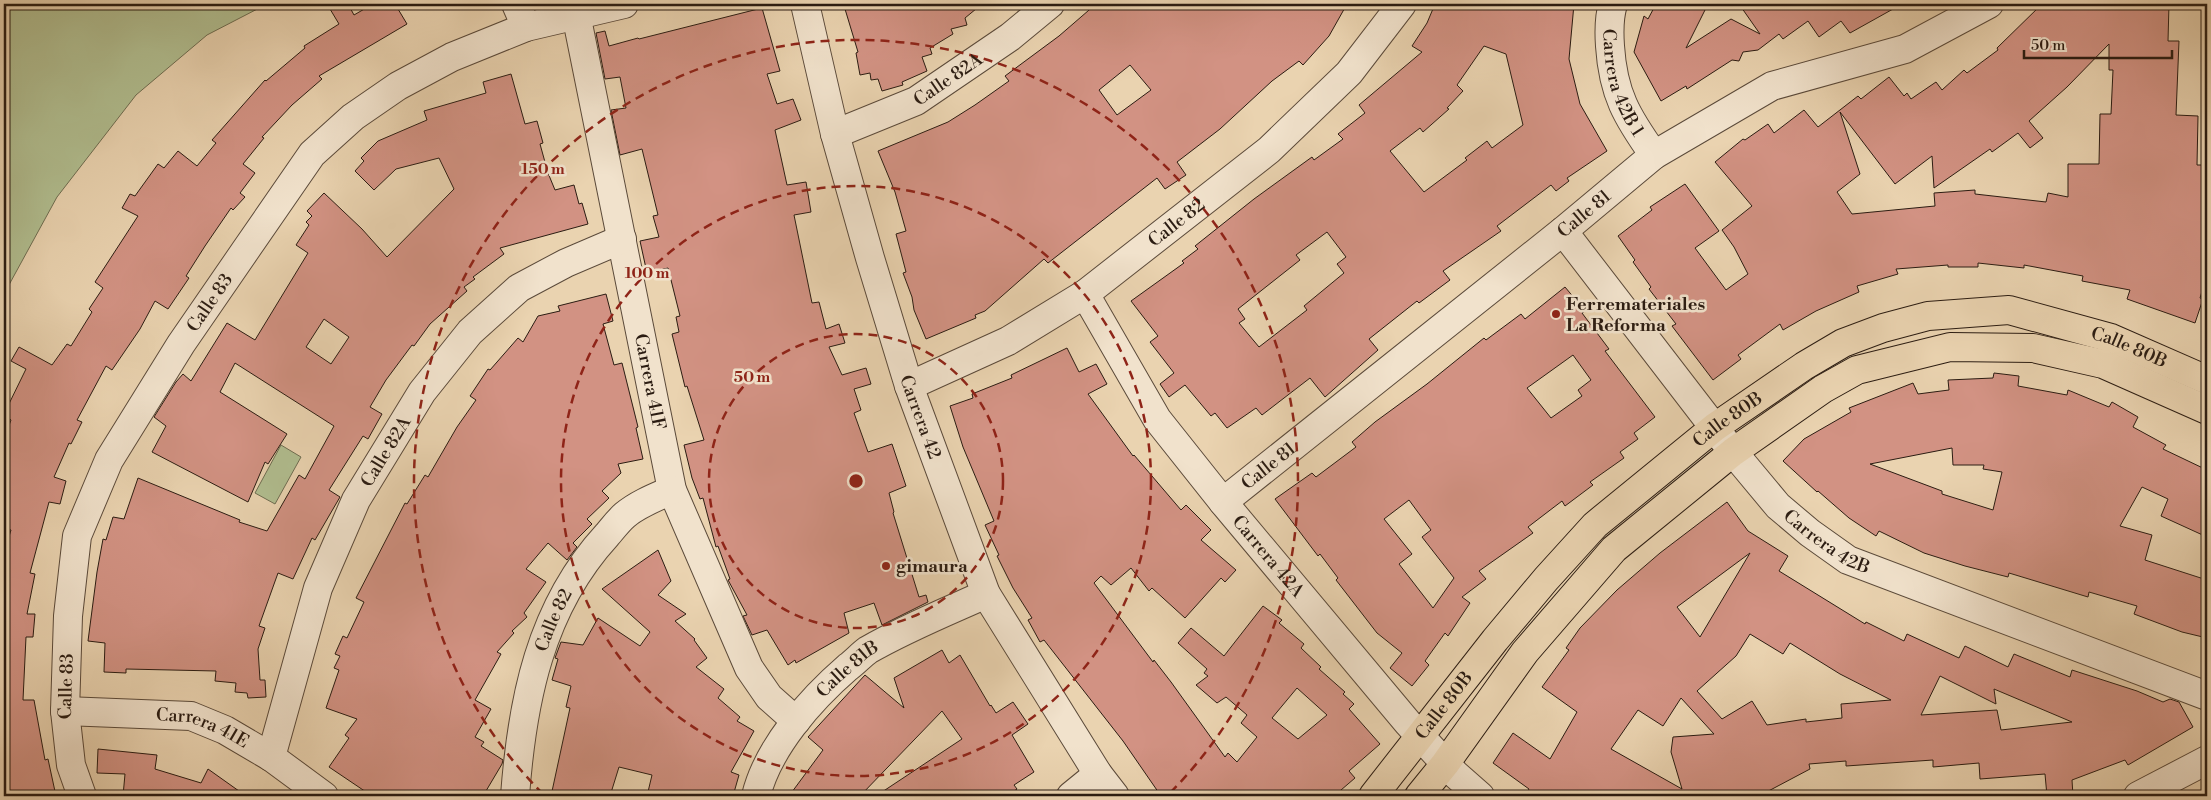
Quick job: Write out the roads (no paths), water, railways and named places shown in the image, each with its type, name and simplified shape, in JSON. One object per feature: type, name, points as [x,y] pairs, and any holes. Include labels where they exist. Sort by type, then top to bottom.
[{"type":"main road","name":"Calle 80B","points":[[1374,796],[1502,632],[1546,579],[1595,525],[1715,427],[1804,366],[1843,343],[1883,328],[1928,316],[2009,310],[2111,338],[2206,377]]},
{"type":"main road","name":"Calle 80B","points":[[1419,796],[1445,764],[1525,652],[1614,549],[1734,452],[1822,389],[1857,370],[1950,347],[2033,348],[2103,364],[2199,407]]},
{"type":"street","name":"Calle 83","points":[[82,796],[71,765],[64,711],[68,616],[77,536],[109,460],[192,329],[312,154],[353,117],[398,86],[444,62],[521,15],[576,14],[624,4]]},
{"type":"street","name":"Carrera 42","points":[[805,4],[835,134],[909,386],[986,594],[1098,774],[1115,796]]},
{"type":"street","name":"Calle 82A","points":[[835,134],[916,101],[1010,37],[1050,4]]},
{"type":"street","name":"Calle 82","points":[[909,386],[1008,341],[1086,294],[1269,150],[1349,73],[1402,4]]},
{"type":"street","name":"Carrera 42B 1","points":[[1614,4],[1610,38],[1614,81],[1618,95],[1633,125],[1654,155]]},
{"type":"street","name":"Calle 81","points":[[1223,502],[1562,231],[1654,155],[1772,86],[1905,49],[1989,4]]},
{"type":"street","name":"Carrera 41F","points":[[576,14],[672,490],[749,668],[769,697],[796,721]]},
{"type":"street","name":"Carrera 42B","points":[[1562,231],[1778,506],[1810,533],[1848,560],[2207,696]]},
{"type":"street","name":"Calle 82A","points":[[271,757],[322,579],[356,500],[422,392],[470,332],[519,288],[566,263],[622,239]]},
{"type":"street","name":"Carrera 42A","points":[[1086,294],[1157,419],[1223,502],[1420,737],[1445,764],[1480,796]]},
{"type":"street","points":[[2199,407],[2206,377]]},
{"type":"street","name":"Calle 82","points":[[515,796],[528,701],[541,643],[564,592],[592,551],[625,514],[672,490]]},
{"type":"street","name":"Calle 81B","points":[[756,796],[775,752],[796,721],[827,685],[867,651],[909,628],[986,594]]},
{"type":"street","name":"Carrera 41E","points":[[64,711],[191,716],[225,730],[271,757],[324,796]]},
{"type":"street","points":[[2138,796],[2207,760]]},
{"type":"street","points":[[1071,796],[1098,774]]},
{"type":"place","name":"Ferremateriales La Reforma","points":[[1556,314]]},
{"type":"place","name":"gimaura","points":[[886,566]]}]
